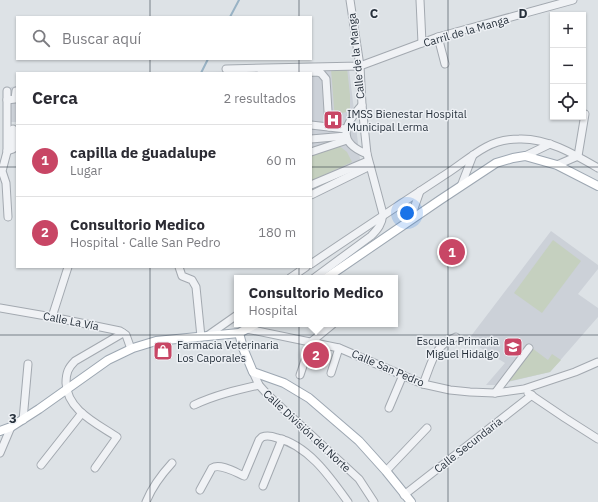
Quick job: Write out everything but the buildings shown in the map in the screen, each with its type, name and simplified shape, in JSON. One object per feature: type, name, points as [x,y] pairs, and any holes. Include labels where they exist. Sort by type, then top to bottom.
[{"type":"main road","points":[[330,275],[496,163],[525,156],[557,166],[598,186]]},
{"type":"main road","points":[[0,431],[23,420],[108,360],[130,349],[156,341],[243,331],[250,327]]},
{"type":"main road","name":"Calle División del Norte","points":[[243,331],[243,348],[253,372]]},
{"type":"main road","points":[[253,372],[284,383],[309,398],[359,441],[386,471],[410,502]]},
{"type":"street","name":"Calle de la Manga","points":[[350,0],[360,66],[362,105],[369,160],[383,214]]},
{"type":"street","points":[[420,0],[422,43]]},
{"type":"street","name":"Carril de la Manga","points":[[226,68],[360,66],[438,37],[573,0]]},
{"type":"street","points":[[438,37],[445,64]]},
{"type":"street","points":[[312,72],[317,72],[324,75],[326,79],[329,127]]},
{"type":"street","points":[[7,91],[7,150],[1,170],[6,183],[8,217]]},
{"type":"street","points":[[7,100],[15,99],[16,91]]},
{"type":"street","points":[[312,152],[346,135],[352,115],[362,105]]},
{"type":"street","points":[[578,156],[584,120]]},
{"type":"street","points":[[312,125],[329,127],[346,135],[354,148],[369,160]]},
{"type":"street","points":[[7,150],[13,149],[13,129]]},
{"type":"street","points":[[312,138],[346,135]]},
{"type":"street","points":[[312,263],[383,214],[488,146],[508,140],[520,139],[538,141],[550,144],[578,156],[598,168]]},
{"type":"street","points":[[525,156],[550,144]]},
{"type":"street","points":[[461,186],[473,155]]},
{"type":"street","points":[[557,166],[578,156]]},
{"type":"street","points":[[312,185],[369,160]]},
{"type":"street","points":[[312,194],[369,160]]},
{"type":"street","points":[[410,220],[420,191]]},
{"type":"street","points":[[318,275],[371,236],[379,228],[383,214]]},
{"type":"street","points":[[52,317],[68,268]]},
{"type":"street","points":[[179,268],[182,276],[192,280],[196,287],[204,336],[234,317]]},
{"type":"street","points":[[294,275],[305,268]]},
{"type":"street","name":"Calle La Vía","points":[[0,308],[111,328],[123,333]]},
{"type":"street","points":[[300,376],[311,342],[328,327]]},
{"type":"street","name":"Calle San Pedro","points":[[243,331],[339,348],[423,384],[457,391],[495,393],[524,389],[575,372],[598,362]]},
{"type":"street","points":[[95,468],[117,437],[73,405],[66,389],[66,377],[69,366],[123,333],[126,335],[130,349]]},
{"type":"street","points":[[423,384],[436,352],[440,346],[447,340],[456,336]]},
{"type":"street","points":[[331,373],[339,348]]},
{"type":"street","points":[[495,393],[529,348]]},
{"type":"street","points":[[23,420],[28,364]]},
{"type":"street","name":"Calle División del Norte","points":[[253,372],[259,385],[268,395],[359,480],[374,502]]},
{"type":"street","points":[[389,408],[403,375]]},
{"type":"street","points":[[194,405],[224,393],[259,385]]},
{"type":"street","points":[[524,389],[532,396],[598,439]]},
{"type":"street","name":"Calle Secundaria","points":[[404,495],[532,396]]},
{"type":"street","points":[[41,465],[82,413]]},
{"type":"street","points":[[0,453],[11,427]]},
{"type":"street","points":[[386,471],[427,428]]},
{"type":"street","points":[[200,490],[214,466],[221,467],[244,476],[262,437],[268,436],[282,439],[306,452],[332,480],[348,502]]},
{"type":"street","points":[[263,486],[282,439]]},
{"type":"street","points":[[146,502],[161,476],[172,463]]},
{"type":"shaded area","name":"IMSS Bienestar Hospital Municipal Lerma","points":[[349,69],[361,168],[312,191],[312,72],[205,72]]},
{"type":"shaded area","points":[[16,86],[16,122],[9,122],[9,89]]},
{"type":"shaded area","name":"Escuela Primaria Miguel Hidalgo","points":[[551,231],[598,265],[598,269],[578,294],[598,308],[598,317],[550,372],[496,385],[486,385],[505,363],[468,340]]},
{"type":"green space","points":[[347,68],[350,109],[342,113],[339,119],[335,120],[331,69]]},
{"type":"green space","points":[[338,145],[347,152],[352,162],[312,181],[312,151]]},
{"type":"green space","points":[[553,240],[581,261],[542,313],[514,293]]},
{"type":"green space","points":[[532,348],[548,360],[552,354],[561,360],[550,372],[506,382]]},
{"type":"waterway","points":[[231,16],[239,0]]},
{"type":"waterway","points":[[202,72],[208,60]]},
{"type":"place","name":"IMSS Bienestar Hospital Municipal Lerma","points":[[333,120]]},
{"type":"place","name":"capilla de guadalupe","points":[[452,252]]},
{"type":"place","name":"Escuela Primaria Miguel Hidalgo","points":[[513,347]]},
{"type":"place","name":"Farmacia Veterinaria Los Caporales","points":[[163,351]]},
{"type":"place","name":"Consultorio Medico","points":[[316,355]]}]
